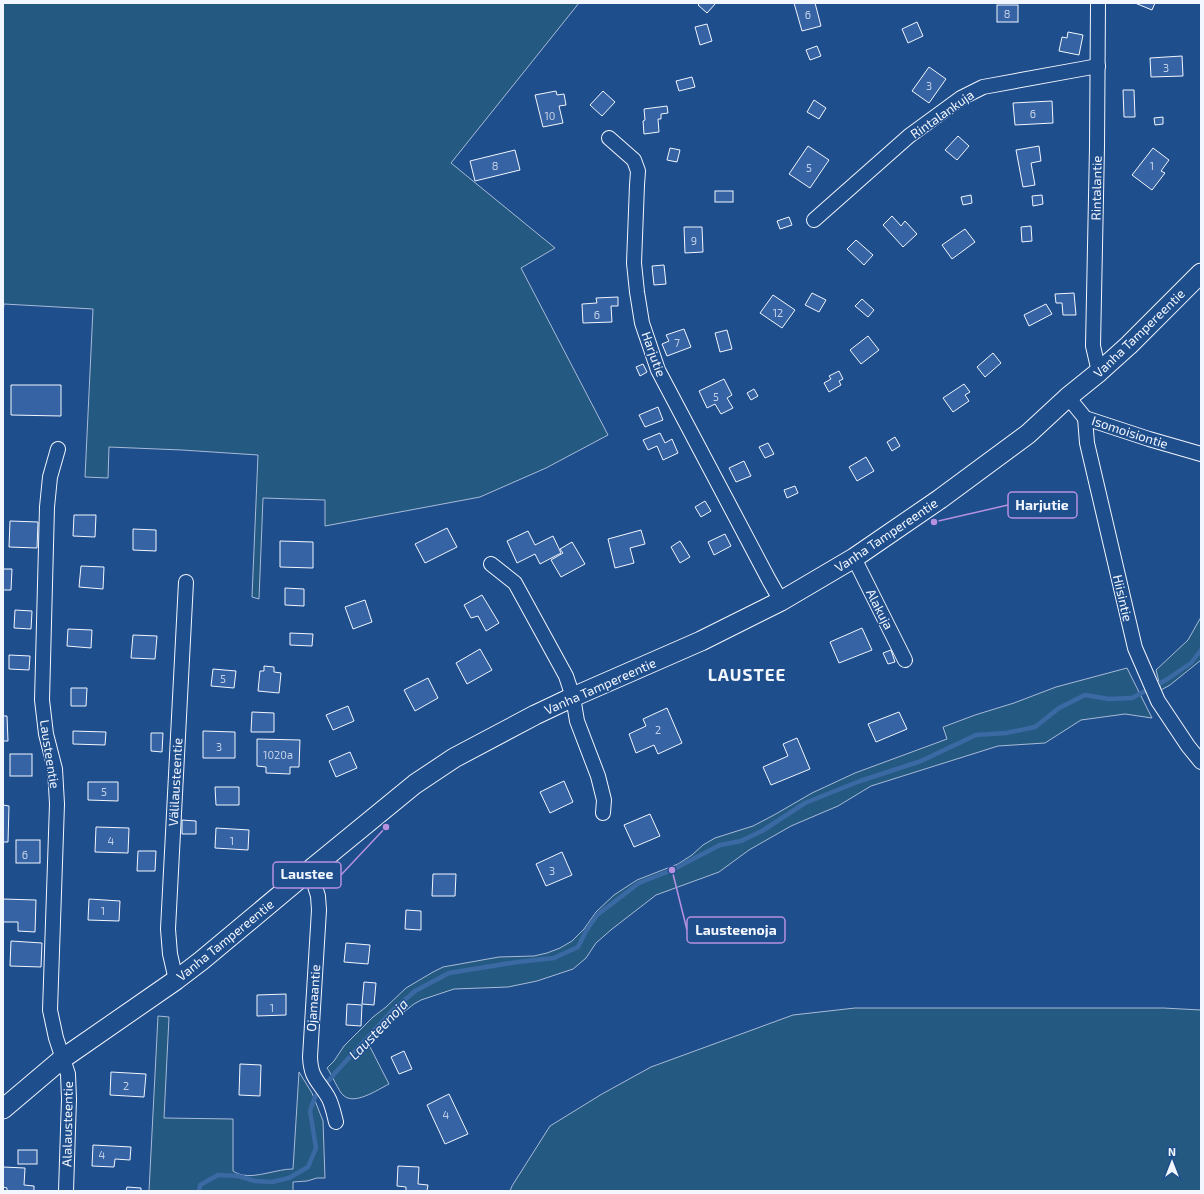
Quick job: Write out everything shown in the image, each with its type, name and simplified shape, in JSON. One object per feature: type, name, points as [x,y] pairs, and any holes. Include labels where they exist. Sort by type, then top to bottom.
[{"type":"main road","name":"Vanha Tampereentie","points":[[3,1109],[62,1059],[201,961],[415,784],[454,758],[535,715],[701,641],[781,601],[854,558],[940,499],[1028,434],[1068,397],[1099,372],[1201,273]]},
{"type":"street","name":"Rintalantie","points":[[1098,3],[1098,147],[1093,346],[1099,372]]},
{"type":"street","name":"Rintalankuja","points":[[814,220],[909,136],[961,98],[983,87],[1098,66]]},
{"type":"street","name":"Harjutie","points":[[609,138],[634,160],[638,171],[634,263],[642,322],[658,370],[781,601]]},
{"type":"street","name":"Isomoisiontie","points":[[1068,397],[1085,418],[1201,454]]},
{"type":"street","name":"Hiisintie","points":[[1085,418],[1087,443],[1135,648],[1156,696],[1176,728],[1201,762]]},
{"type":"street","name":"Lausteentie","points":[[58,449],[50,477],[47,507],[42,700],[46,734],[55,769],[57,804],[50,1010],[62,1059]]},
{"type":"street","name":"Alakuja","points":[[854,558],[905,660]]},
{"type":"street","points":[[491,564],[515,583],[566,676],[573,697],[577,721],[598,776],[604,800],[603,813]]},
{"type":"street","name":"Välilausteentie","points":[[176,980],[170,954],[168,929],[186,582]]},
{"type":"street","name":"Ojamaantie","points":[[310,870],[318,896],[319,910],[310,1057],[311,1069],[315,1079],[329,1098],[336,1122]]},
{"type":"street","name":"Alalausteentie","points":[[62,1059],[68,1074],[70,1099],[66,1191]]},
{"type":"shaded area","points":[[3,3],[579,3],[451,163],[555,248],[521,268],[608,435],[546,468],[480,497],[325,526],[325,500],[263,498],[259,599],[252,597],[258,455],[109,447],[108,478],[85,477],[93,309],[4,304],[3,313]]},
{"type":"shaded area","points":[[1201,617],[1201,660],[1170,685],[1161,690],[1156,670],[1188,640]]},
{"type":"shaded area","points":[[1127,668],[1152,718],[1125,714],[1081,720],[1045,743],[998,746],[871,786],[838,806],[791,826],[749,850],[719,872],[656,895],[596,943],[586,958],[573,969],[537,981],[508,987],[454,989],[421,1000],[414,1004],[367,1041],[389,1084],[378,1090],[359,1098],[348,1098],[341,1093],[327,1068],[334,1061],[344,1046],[373,1017],[406,988],[443,967],[499,957],[534,956],[560,948],[572,941],[584,929],[596,912],[614,895],[637,880],[678,864],[715,838],[753,826],[812,793],[855,773],[947,739],[943,727],[1056,687]]},
{"type":"shaded area","points":[[855,1008],[1163,1008],[1201,1010],[1201,1191],[510,1191],[550,1126],[602,1094],[651,1067],[793,1015]]},
{"type":"shaded area","points":[[158,1016],[169,1017],[164,1118],[233,1119],[233,1171],[239,1174],[248,1176],[293,1169],[299,1072],[312,1093],[323,1121],[325,1178],[293,1182],[293,1191],[149,1191]]},
{"type":"building","points":[[700,3],[716,3],[707,13],[698,5]]},
{"type":"building","points":[[794,3],[815,3],[821,26],[802,31]]},
{"type":"building","points":[[1135,3],[1155,3],[1152,10]]},
{"type":"building","points":[[997,5],[1018,5],[1018,22],[997,22]]},
{"type":"building","points":[[917,22],[923,36],[908,43],[902,29]]},
{"type":"building","points":[[707,24],[712,41],[700,45],[695,27]]},
{"type":"building","points":[[1068,32],[1083,35],[1079,55],[1059,51],[1062,37],[1067,38]]},
{"type":"building","points":[[817,46],[821,56],[810,60],[806,50]]},
{"type":"building","points":[[1182,56],[1183,76],[1151,77],[1150,58]]},
{"type":"building","points":[[929,67],[946,79],[929,103],[912,91]]},
{"type":"building","points":[[692,77],[695,87],[679,91],[676,81]]},
{"type":"building","points":[[1123,90],[1134,90],[1135,117],[1124,117]]},
{"type":"building","points":[[556,91],[557,95],[564,94],[566,105],[559,106],[563,123],[543,127],[535,95]]},
{"type":"building","points":[[603,91],[615,102],[602,116],[590,105]]},
{"type":"building","points":[[814,100],[826,108],[819,119],[807,112]]},
{"type":"building","points":[[1052,101],[1053,123],[1015,125],[1013,103]]},
{"type":"building","points":[[667,106],[668,113],[661,114],[661,119],[658,119],[659,132],[644,134],[644,109]]},
{"type":"building","points":[[1163,117],[1163,124],[1155,125],[1154,118]]},
{"type":"building","points":[[958,136],[969,146],[957,160],[945,150]]},
{"type":"building","points":[[808,146],[829,160],[810,188],[789,174]]},
{"type":"building","points":[[1039,146],[1041,161],[1031,163],[1035,185],[1023,187],[1016,150]]},
{"type":"building","points":[[670,148],[680,150],[677,162],[667,160]]},
{"type":"building","points":[[1153,148],[1169,160],[1161,171],[1165,173],[1152,190],[1132,175]]},
{"type":"building","points":[[515,150],[520,170],[475,181],[470,161]]},
{"type":"building","points":[[715,191],[733,191],[733,202],[715,202]]},
{"type":"building","points":[[971,195],[972,203],[963,205],[961,197]]},
{"type":"building","points":[[1042,195],[1043,204],[1033,206],[1032,196]]},
{"type":"building","points":[[892,216],[901,226],[905,221],[917,234],[903,247],[883,225]]},
{"type":"building","points":[[789,217],[792,225],[780,229],[777,221]]},
{"type":"building","points":[[1031,226],[1032,241],[1022,242],[1021,227]]},
{"type":"building","points":[[684,227],[702,227],[703,252],[685,253]]},
{"type":"building","points":[[965,229],[975,242],[952,259],[942,245]]},
{"type":"building","points":[[856,240],[873,255],[864,265],[847,249]]},
{"type":"building","points":[[664,265],[666,284],[654,285],[652,266]]},
{"type":"building","points":[[812,293],[826,300],[819,312],[805,305]]},
{"type":"building","points":[[1074,293],[1076,315],[1063,315],[1062,303],[1056,303],[1055,294]]},
{"type":"building","points":[[773,295],[795,310],[782,328],[760,313]]},
{"type":"building","points":[[618,297],[618,306],[611,306],[612,322],[583,323],[582,304],[597,303],[596,298]]},
{"type":"building","points":[[862,299],[874,310],[868,317],[855,306]]},
{"type":"building","points":[[1046,304],[1052,314],[1029,326],[1024,315]]},
{"type":"building","points":[[684,329],[691,347],[667,356],[662,344],[669,341],[666,335]]},
{"type":"building","points":[[727,330],[732,349],[720,352],[715,333]]},
{"type":"building","points":[[868,336],[879,350],[861,364],[850,350]]},
{"type":"building","points":[[993,353],[1001,363],[985,377],[977,367]]},
{"type":"building","points":[[643,364],[647,372],[640,376],[636,367]]},
{"type":"building","points":[[839,371],[843,379],[839,381],[841,385],[829,392],[824,383],[831,379],[829,376]]},
{"type":"building","points":[[724,379],[732,395],[727,398],[733,408],[721,414],[715,404],[707,408],[699,391]]},
{"type":"building","points":[[964,384],[970,392],[965,395],[969,401],[953,412],[943,398]]},
{"type":"building","points":[[11,385],[61,385],[61,416],[11,415]]},
{"type":"building","points":[[754,389],[758,396],[751,400],[747,393]]},
{"type":"building","points":[[658,407],[663,420],[645,427],[639,415]]},
{"type":"building","points":[[660,433],[665,443],[672,439],[678,453],[663,460],[657,446],[648,450],[643,440]]},
{"type":"building","points":[[895,437],[900,446],[892,451],[887,442]]},
{"type":"building","points":[[768,443],[774,454],[765,458],[759,447]]},
{"type":"building","points":[[866,457],[874,471],[857,481],[849,467]]},
{"type":"building","points":[[744,461],[751,476],[736,482],[729,468]]},
{"type":"building","points":[[795,486],[798,493],[787,498],[784,490]]},
{"type":"building","points":[[705,501],[711,511],[701,517],[695,507]]},
{"type":"building","points":[[74,515],[96,515],[95,537],[73,536]]},
{"type":"building","points":[[10,521],[38,522],[37,548],[9,547]]},
{"type":"building","points":[[447,528],[457,547],[425,563],[415,544]]},
{"type":"building","points":[[133,529],[156,530],[156,551],[133,550]]},
{"type":"building","points":[[641,530],[645,544],[630,548],[634,563],[615,568],[608,539]]},
{"type":"building","points":[[528,531],[535,545],[553,536],[561,553],[540,564],[535,554],[517,563],[507,541]]},
{"type":"building","points":[[725,534],[731,546],[714,555],[708,542]]},
{"type":"building","points":[[280,541],[313,542],[313,568],[280,567]]},
{"type":"building","points":[[680,541],[690,557],[680,563],[671,547]]},
{"type":"building","points":[[572,542],[585,564],[561,577],[551,560],[563,553],[560,549]]},
{"type":"building","points":[[81,566],[104,567],[103,589],[79,587]]},
{"type":"building","points":[[3,569],[12,569],[11,590],[3,590]]},
{"type":"building","points":[[285,588],[304,589],[304,606],[285,605]]},
{"type":"building","points":[[482,595],[499,623],[486,631],[478,616],[471,618],[464,605]]},
{"type":"building","points":[[365,600],[372,622],[353,629],[345,607]]},
{"type":"building","points":[[15,610],[32,611],[31,629],[14,628]]},
{"type":"building","points":[[862,628],[872,650],[839,663],[830,642]]},
{"type":"building","points":[[68,629],[92,630],[91,648],[67,646]]},
{"type":"building","points":[[290,633],[313,634],[312,646],[290,645]]},
{"type":"building","points":[[133,635],[157,636],[155,659],[131,658]]},
{"type":"building","points":[[480,649],[492,670],[467,684],[456,663]]},
{"type":"building","points":[[891,650],[895,662],[888,664],[883,653]]},
{"type":"building","points":[[9,655],[30,656],[29,670],[9,669]]},
{"type":"building","points":[[264,666],[274,667],[274,672],[281,673],[279,693],[258,691],[260,671],[264,671]]},
{"type":"building","points":[[213,669],[236,671],[234,688],[211,686]]},
{"type":"building","points":[[428,678],[438,698],[415,711],[404,690]]},
{"type":"building","points":[[71,688],[87,688],[86,706],[71,706]]},
{"type":"building","points":[[348,706],[354,721],[333,730],[326,715]]},
{"type":"building","points":[[667,708],[682,743],[658,754],[654,745],[636,753],[629,734],[646,726],[643,719]]},
{"type":"building","points":[[252,712],[274,713],[274,732],[251,732]]},
{"type":"building","points":[[899,712],[907,729],[876,742],[868,724]]},
{"type":"building","points":[[3,716],[7,716],[8,741],[3,741]]},
{"type":"building","points":[[73,731],[106,732],[105,745],[73,744]]},
{"type":"building","points":[[203,731],[235,732],[235,758],[203,758]]},
{"type":"building","points":[[151,733],[163,733],[162,752],[151,751]]},
{"type":"building","points":[[797,738],[810,769],[771,785],[763,767],[788,756],[783,744]]},
{"type":"building","points":[[257,739],[300,740],[299,767],[290,767],[290,774],[266,773],[266,767],[257,766]]},
{"type":"building","points":[[350,752],[357,768],[336,777],[329,761]]},
{"type":"building","points":[[10,754],[32,754],[32,776],[10,776]]},
{"type":"building","points":[[564,781],[573,802],[550,813],[540,792]]},
{"type":"building","points":[[88,782],[118,782],[118,801],[88,800]]},
{"type":"building","points":[[215,787],[239,787],[239,805],[216,805]]},
{"type":"building","points":[[3,805],[9,806],[8,842],[3,842]]},
{"type":"building","points":[[650,814],[660,836],[634,847],[624,825]]},
{"type":"building","points":[[182,820],[196,821],[196,834],[182,834]]},
{"type":"building","points":[[96,827],[129,828],[128,853],[95,852]]},
{"type":"building","points":[[216,828],[249,830],[248,850],[215,848]]},
{"type":"building","points":[[16,840],[40,840],[40,863],[16,863]]},
{"type":"building","points":[[138,851],[156,851],[155,871],[137,871]]},
{"type":"building","points":[[562,852],[572,875],[546,886],[536,864]]},
{"type":"building","points":[[433,874],[456,874],[455,896],[432,896]]},
{"type":"building","points":[[3,899],[36,900],[35,932],[18,931],[18,922],[3,922]]},
{"type":"building","points":[[89,899],[120,901],[119,921],[88,920]]},
{"type":"building","points":[[406,910],[421,911],[421,930],[405,929]]},
{"type":"building","points":[[11,941],[42,943],[41,967],[10,966]]},
{"type":"building","points":[[346,943],[370,945],[368,964],[344,962]]},
{"type":"building","points":[[364,982],[376,983],[374,1005],[362,1004]]},
{"type":"building","points":[[286,994],[286,1015],[257,1016],[257,995]]},
{"type":"building","points":[[347,1004],[362,1005],[361,1026],[346,1025]]},
{"type":"building","points":[[404,1051],[412,1069],[399,1074],[391,1057]]},
{"type":"building","points":[[240,1064],[261,1065],[260,1096],[239,1095]]},
{"type":"building","points":[[111,1072],[146,1074],[144,1097],[110,1095]]},
{"type":"building","points":[[449,1094],[468,1134],[445,1144],[427,1105]]},
{"type":"building","points":[[93,1145],[131,1147],[130,1160],[115,1159],[114,1167],[92,1166]]},
{"type":"building","points":[[18,1150],[37,1150],[37,1164],[18,1164]]},
{"type":"building","points":[[398,1166],[419,1167],[418,1184],[428,1185],[427,1191],[406,1191],[406,1187],[397,1186]]},
{"type":"building","points":[[3,1167],[25,1168],[24,1185],[34,1186],[34,1191],[7,1191],[7,1188],[3,1187]]},
{"type":"building","points":[[127,1187],[141,1188],[141,1191],[126,1191]]},
{"type":"waterway","name":"Lausteenoja","points":[[199,1191],[200,1185],[218,1175],[238,1176],[255,1181],[272,1182],[289,1178],[308,1167],[316,1148],[310,1111],[315,1097],[391,1012],[415,991],[449,973],[517,962],[554,958],[578,947],[586,931],[597,915],[639,883],[672,870],[720,845],[741,841],[762,831],[805,803],[860,781],[921,761],[976,735],[1006,733],[1035,727],[1059,708],[1085,695],[1109,699],[1132,698],[1166,680],[1191,663],[1201,650]]},
{"type":"place","name":"Harjutie","points":[[934,522]]},
{"type":"place","name":"Laustee","points":[[386,827]]},
{"type":"place","name":"Lausteenoja","points":[[672,870]]},
{"type":"district","name":"LAUSTEE","points":[[747,674]]}]
